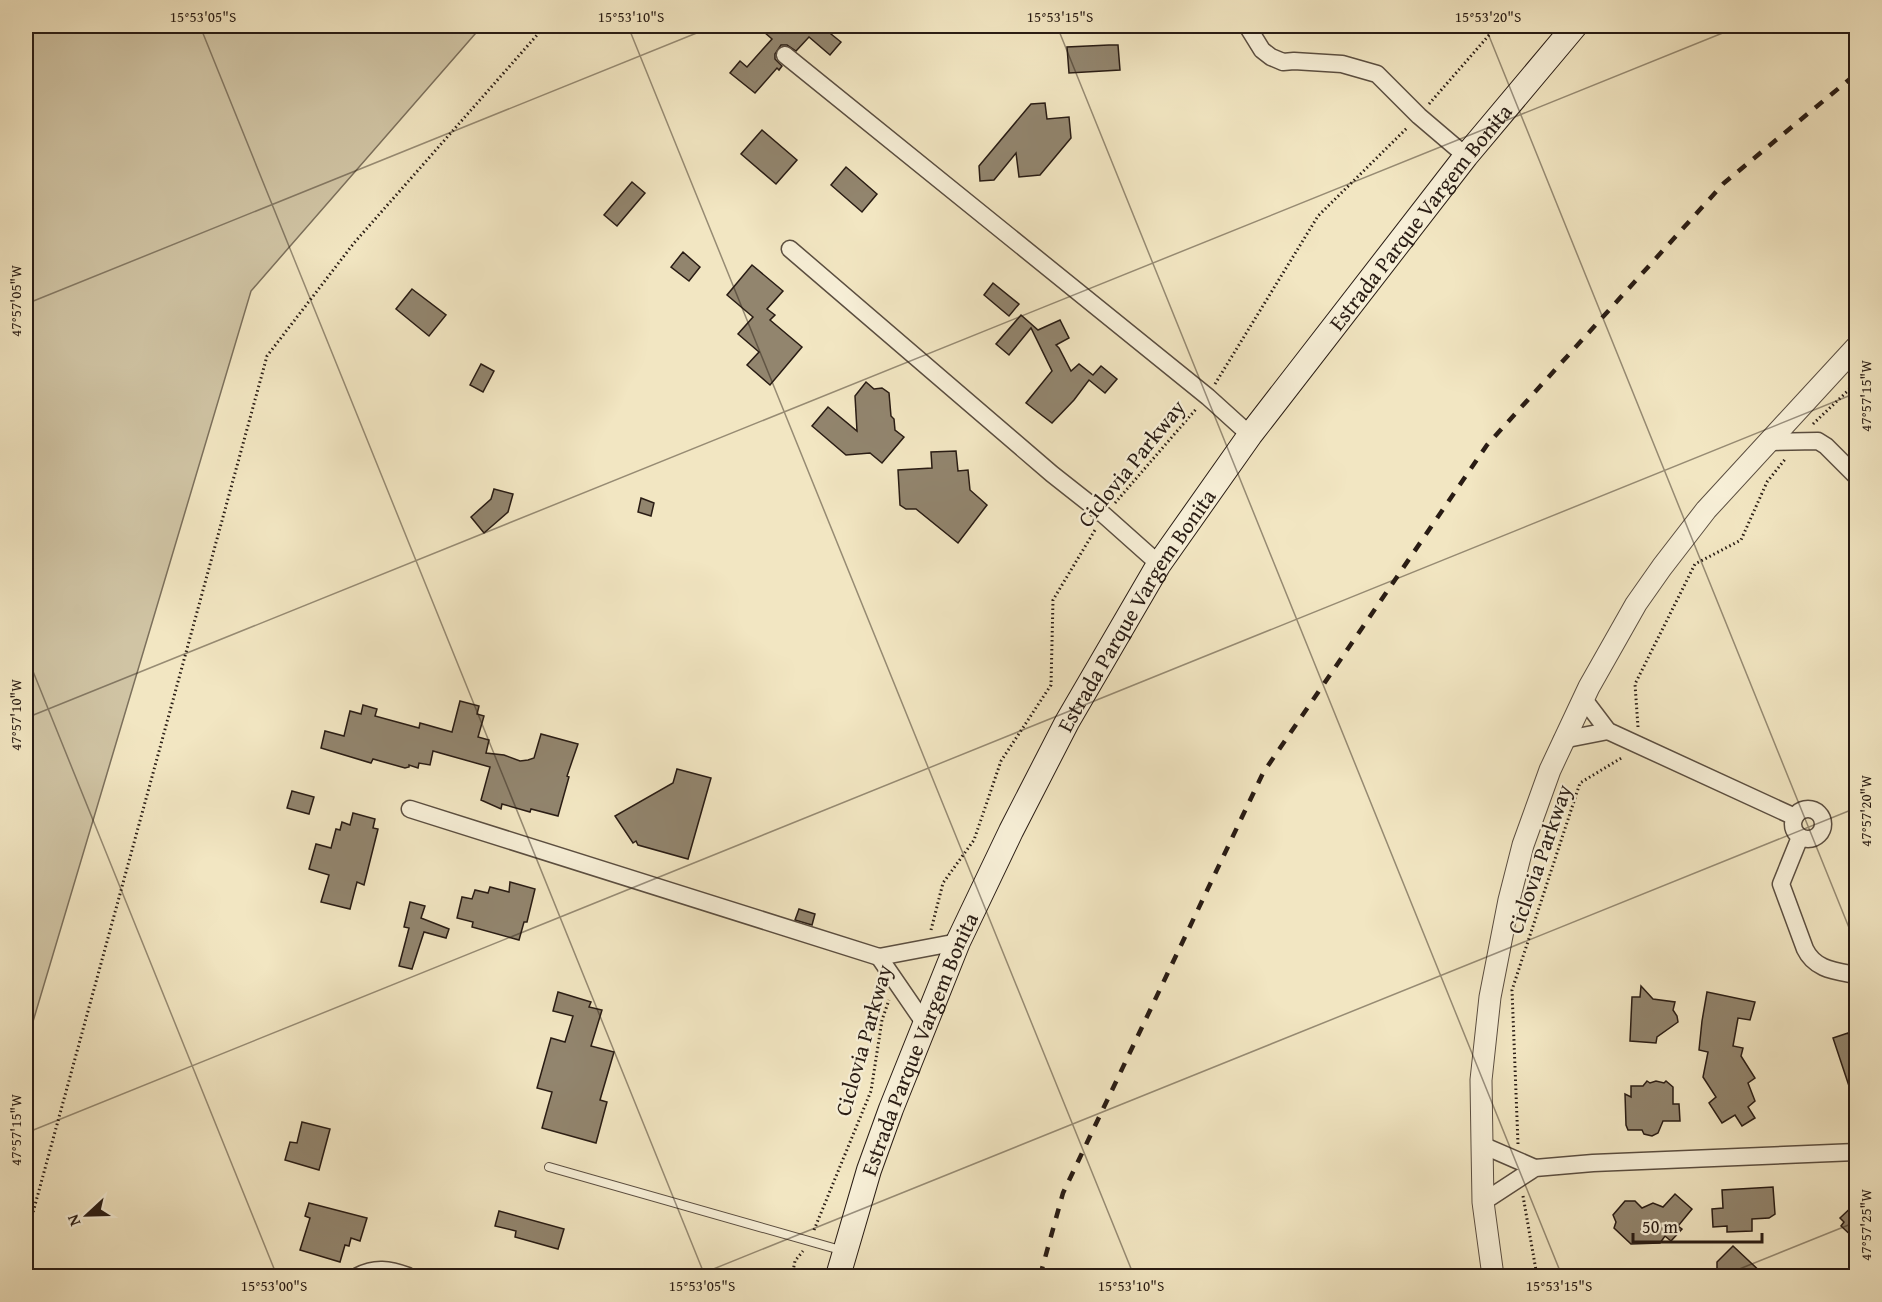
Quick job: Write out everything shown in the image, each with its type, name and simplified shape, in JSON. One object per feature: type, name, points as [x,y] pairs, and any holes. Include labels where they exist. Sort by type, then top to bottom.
[{"type":"main road","name":"Estrada Parque Vargem Bonita","points":[[838,1276],[887,1119],[958,942],[1011,831],[1068,722],[1160,564],[1250,435],[1466,156],[1575,26]]},
{"type":"street","points":[[1249,26],[1254,40],[1262,50],[1283,62],[1342,64],[1377,74],[1419,116],[1466,156]]},
{"type":"street","points":[[785,55],[1208,396],[1250,435]]},
{"type":"street","points":[[790,249],[1160,564]]},
{"type":"street","points":[[1493,1276],[1483,1202],[1481,1080],[1489,1009],[1509,900],[1523,845],[1562,740],[1636,604],[1662,567],[1706,510],[1857,347]]},
{"type":"street","points":[[1768,442],[1818,441],[1857,476]]},
{"type":"street","points":[[1583,698],[1608,731],[1795,817]]},
{"type":"street","points":[[1562,740],[1608,731]]},
{"type":"street","points":[[410,809],[879,957],[958,942]]},
{"type":"street","points":[[1810,810],[1816,812],[1822,821],[1817,837],[1811,839],[1800,837],[1794,828],[1795,817],[1799,812],[1810,810]]},
{"type":"street","points":[[1800,837],[1781,884],[1805,950],[1808,956],[1822,967],[1857,975]]},
{"type":"street","points":[[879,957],[925,1024]]},
{"type":"street","points":[[1482,1145],[1519,1169],[1593,1163],[1857,1152]]},
{"type":"street","points":[[1483,1202],[1519,1169]]},
{"type":"street","points":[[357,1276],[381,1269],[408,1276]]},
{"type":"lane","points":[[549,1167],[844,1251]]},
{"type":"path","points":[[26,1238],[267,357],[354,243],[545,26]]},
{"type":"path","name":"Ciclovia Parkway","points":[[906,952],[930,934],[943,883],[974,840],[1001,760],[1051,685],[1053,600],[1104,515],[1208,396],[1318,216],[1419,116],[1497,26]]},
{"type":"path","points":[[1640,746],[1635,684],[1695,564],[1741,540],[1767,482],[1813,424],[1857,383]]},
{"type":"path","name":"Ciclovia Parkway","points":[[1537,1276],[1519,1169],[1512,990],[1580,783],[1640,746]]},
{"type":"path","name":"Ciclovia Parkway","points":[[792,1276],[795,1262],[810,1240],[871,1091],[882,1020],[896,981]]},
{"type":"shaded area","points":[[26,26],[482,26],[251,291],[26,1045]]},
{"type":"building","points":[[757,26],[821,26],[841,42],[830,55],[809,37],[796,51],[787,45],[781,45],[775,54],[775,59],[782,66],[779,70],[777,68],[755,93],[730,73],[740,61],[747,67],[772,39]]},
{"type":"building","points":[[1118,45],[1120,70],[1069,73],[1067,47]]},
{"type":"building","points":[[1045,103],[1047,119],[1069,117],[1071,138],[1040,175],[1019,177],[1016,153],[994,180],[980,181],[979,166],[1031,104]]},
{"type":"building","points":[[762,130],[797,160],[776,184],[741,154]]},
{"type":"building","points":[[846,167],[877,194],[862,212],[831,185]]},
{"type":"building","points":[[632,182],[645,193],[617,226],[604,215]]},
{"type":"building","points":[[683,252],[700,267],[689,281],[671,267]]},
{"type":"building","points":[[752,265],[783,291],[767,309],[775,315],[770,320],[802,347],[770,385],[747,365],[759,352],[738,334],[753,317],[727,295]]},
{"type":"building","points":[[993,283],[1019,304],[1009,316],[984,295]]},
{"type":"building","points":[[412,289],[446,315],[429,336],[396,309]]},
{"type":"building","points":[[1021,315],[1038,330],[1060,320],[1069,338],[1056,345],[1071,371],[1079,364],[1093,375],[1101,366],[1117,379],[1105,393],[1089,380],[1052,423],[1026,403],[1052,371],[1031,328],[1009,355],[996,344]]},
{"type":"building","points":[[481,364],[494,371],[483,392],[470,385]]},
{"type":"building","points":[[866,382],[874,389],[882,388],[889,393],[895,430],[904,437],[882,463],[870,453],[846,455],[812,426],[828,407],[857,431],[855,396]]},
{"type":"building","points":[[956,451],[958,471],[968,470],[970,490],[987,505],[958,543],[916,509],[906,509],[900,505],[898,470],[932,468],[931,452]]},
{"type":"building","points":[[494,489],[513,494],[508,512],[484,533],[471,517],[491,499]]},
{"type":"building","points":[[641,498],[654,503],[651,516],[638,512]]},
{"type":"building","points":[[460,701],[479,706],[477,714],[484,716],[478,737],[489,740],[486,753],[504,755],[520,761],[534,758],[541,734],[578,744],[567,776],[569,777],[558,816],[531,809],[530,812],[502,804],[501,809],[481,800],[490,767],[433,751],[430,765],[419,763],[418,768],[409,765],[405,768],[373,759],[371,763],[321,748],[325,731],[344,736],[350,711],[361,714],[363,705],[377,709],[375,716],[419,728],[420,723],[452,732]]},
{"type":"building","points":[[677,769],[711,778],[688,859],[638,845],[636,841],[633,843],[615,816],[673,783]]},
{"type":"building","points":[[292,791],[314,797],[309,814],[287,808]]},
{"type":"building","points":[[353,813],[375,819],[373,828],[378,829],[364,885],[357,882],[350,909],[321,902],[329,875],[309,869],[316,844],[331,848],[336,829],[340,830],[342,822],[350,825]]},
{"type":"building","points":[[510,882],[535,889],[527,922],[524,922],[519,940],[472,927],[473,922],[457,918],[462,897],[472,899],[475,890],[488,893],[490,887],[509,892]]},
{"type":"building","points":[[410,902],[425,906],[421,918],[449,929],[446,938],[424,932],[412,969],[399,966],[409,928],[404,927]]},
{"type":"building","points":[[799,909],[815,914],[812,925],[795,920]]},
{"type":"building","points":[[1641,986],[1653,999],[1675,1002],[1673,1010],[1678,1022],[1657,1037],[1656,1043],[1630,1041],[1632,997],[1640,997]]},
{"type":"building","points":[[558,992],[591,1002],[589,1007],[602,1010],[591,1046],[614,1052],[600,1100],[607,1102],[596,1143],[542,1128],[552,1092],[537,1088],[551,1038],[565,1042],[573,1016],[553,1011]]},
{"type":"building","points":[[1707,992],[1755,1002],[1750,1020],[1738,1018],[1733,1046],[1743,1048],[1741,1056],[1755,1078],[1748,1083],[1755,1101],[1748,1107],[1755,1118],[1742,1126],[1735,1115],[1722,1123],[1709,1103],[1716,1097],[1703,1077],[1708,1052],[1699,1050]]},
{"type":"building","points":[[1848,1033],[1857,1058],[1857,1100],[1854,1101],[1833,1038]]},
{"type":"building","points":[[1647,1081],[1664,1083],[1666,1081],[1673,1087],[1673,1104],[1679,1104],[1680,1121],[1663,1121],[1658,1133],[1652,1136],[1644,1134],[1642,1130],[1628,1130],[1626,1125],[1625,1094],[1631,1097],[1631,1086],[1643,1086]]},
{"type":"building","points":[[302,1122],[330,1129],[319,1170],[285,1160],[290,1142],[297,1143]]},
{"type":"building","points":[[1773,1187],[1775,1214],[1769,1218],[1752,1219],[1752,1231],[1727,1232],[1727,1226],[1713,1227],[1712,1209],[1723,1208],[1722,1190]]},
{"type":"building","points":[[1675,1194],[1692,1209],[1678,1226],[1682,1229],[1671,1241],[1665,1236],[1660,1243],[1631,1244],[1614,1228],[1616,1222],[1613,1215],[1625,1201],[1635,1201],[1642,1208],[1653,1203],[1663,1207]]},
{"type":"building","points":[[1857,1202],[1857,1241],[1841,1226],[1844,1222],[1840,1218]]},
{"type":"building","points":[[309,1203],[367,1218],[360,1241],[351,1238],[349,1246],[345,1245],[340,1262],[300,1250],[310,1218],[305,1216]]},
{"type":"building","points":[[499,1211],[564,1229],[558,1249],[515,1237],[516,1231],[495,1226]]},
{"type":"building","points":[[1733,1246],[1765,1276],[1717,1276],[1717,1262]]},
{"type":"railway","points":[[1040,1276],[1063,1193],[1263,773],[1487,445],[1724,183],[1856,74]]}]
